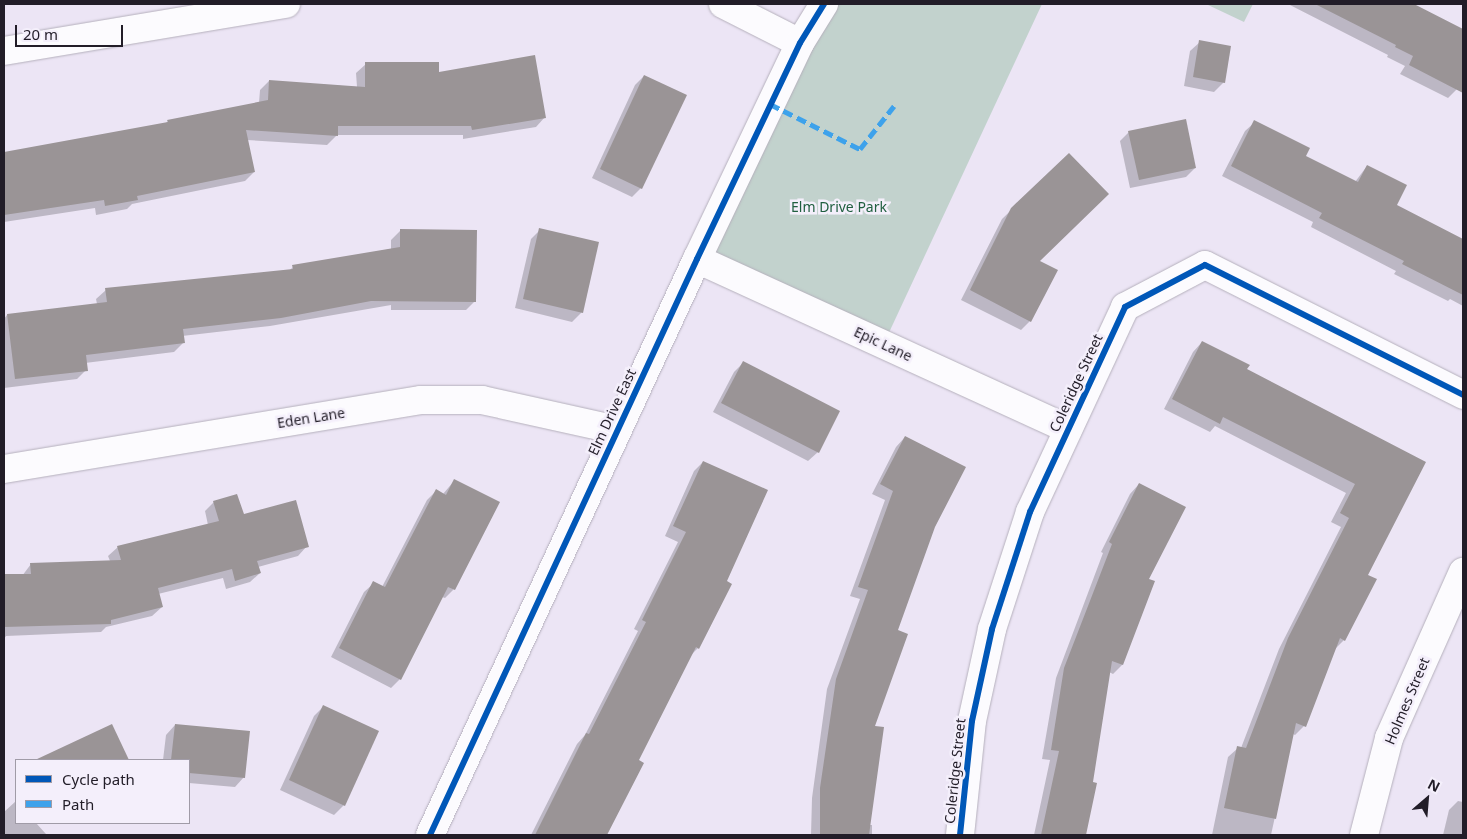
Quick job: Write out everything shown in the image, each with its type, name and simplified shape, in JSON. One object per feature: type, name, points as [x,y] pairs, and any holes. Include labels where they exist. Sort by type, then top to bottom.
[{"type":"street","points":[[4,52],[286,4]]},
{"type":"street","points":[[723,4],[800,43]]},
{"type":"street","name":"Elm Drive East","points":[[430,835],[697,259],[800,43],[824,4]]},
{"type":"street","name":"Epic Lane","points":[[697,259],[1068,429]]},
{"type":"street","name":"Coleridge Street","points":[[960,835],[972,721],[992,629],[1030,512],[1125,307],[1205,265],[1463,395]]},
{"type":"street","name":"Eden Lane","points":[[4,469],[421,400],[482,400],[617,430]]},
{"type":"street","name":"Holmes Street","points":[[1364,835],[1389,738],[1463,572]]},
{"type":"green space","name":"Elm Drive Park","points":[[830,4],[1042,4],[886,339],[705,256]]},
{"type":"green space","points":[[1206,4],[1253,4],[1244,22]]},
{"type":"building","points":[[1315,4],[1414,4],[1463,29],[1463,93],[1409,65],[1413,56],[1395,47],[1396,45]]},
{"type":"building","points":[[1199,40],[1231,46],[1225,83],[1193,77]]},
{"type":"building","points":[[535,55],[546,118],[472,130],[471,126],[338,126],[338,136],[246,130],[255,172],[137,196],[138,200],[105,206],[104,200],[4,215],[4,152],[168,122],[167,120],[268,100],[269,80],[365,87],[365,62],[439,62],[439,72]]},
{"type":"building","points":[[644,75],[687,95],[642,189],[600,169]]},
{"type":"building","points":[[1186,119],[1196,168],[1139,180],[1128,131]]},
{"type":"building","points":[[1254,120],[1310,148],[1306,156],[1358,182],[1367,165],[1407,185],[1397,205],[1463,239],[1463,295],[1402,264],[1404,261],[1319,218],[1322,213],[1231,166]]},
{"type":"building","points":[[1069,153],[1109,194],[1040,261],[1058,270],[1031,322],[970,290],[1011,208]]},
{"type":"building","points":[[539,228],[599,242],[583,313],[523,299]]},
{"type":"building","points":[[400,229],[477,230],[476,302],[371,301],[281,318],[183,329],[185,343],[86,355],[88,371],[15,379],[7,314],[107,302],[105,288],[293,269],[292,265],[400,247]]},
{"type":"building","points":[[1202,341],[1250,365],[1247,369],[1426,462],[1368,575],[1377,579],[1345,641],[1340,638],[1306,727],[1296,723],[1276,819],[1224,808],[1237,746],[1246,748],[1288,638],[1349,518],[1340,513],[1355,484],[1223,417],[1220,424],[1172,399]]},
{"type":"building","points":[[743,361],[840,411],[819,453],[721,403]]},
{"type":"building","points":[[905,436],[966,467],[935,527],[898,630],[908,634],[875,726],[884,727],[869,835],[820,835],[820,788],[836,679],[868,590],[858,587],[893,491],[880,484]]},
{"type":"building","points":[[703,461],[768,490],[727,581],[732,584],[699,649],[696,647],[639,760],[644,763],[607,835],[535,835],[586,733],[589,734],[646,622],[642,620],[686,532],[673,526]]},
{"type":"building","points":[[454,479],[500,502],[455,590],[448,587],[401,680],[339,648],[373,581],[385,587],[436,489],[446,495]]},
{"type":"building","points":[[1139,483],[1186,507],[1149,579],[1155,581],[1123,665],[1112,661],[1093,782],[1097,783],[1086,835],[1041,835],[1059,751],[1051,750],[1064,668],[1112,544],[1109,542]]},
{"type":"building","points":[[237,494],[244,514],[296,500],[309,547],[257,561],[261,573],[235,581],[232,569],[158,588],[163,607],[111,620],[111,624],[4,627],[4,574],[31,574],[30,563],[121,560],[117,546],[219,521],[213,501]]},
{"type":"building","points":[[323,705],[379,731],[345,806],[289,780]]},
{"type":"building","points":[[112,724],[129,759],[37,759]]},
{"type":"building","points":[[175,724],[250,731],[245,778],[190,773],[190,759],[171,759]]},
{"type":"marked path","points":[[770,104],[860,149],[894,106]]},
{"type":"cycle path","points":[[430,835],[697,259],[800,43],[824,4]]},
{"type":"cycle path","points":[[960,835],[972,721],[992,629],[1030,512],[1125,307],[1205,265],[1463,395]]}]
